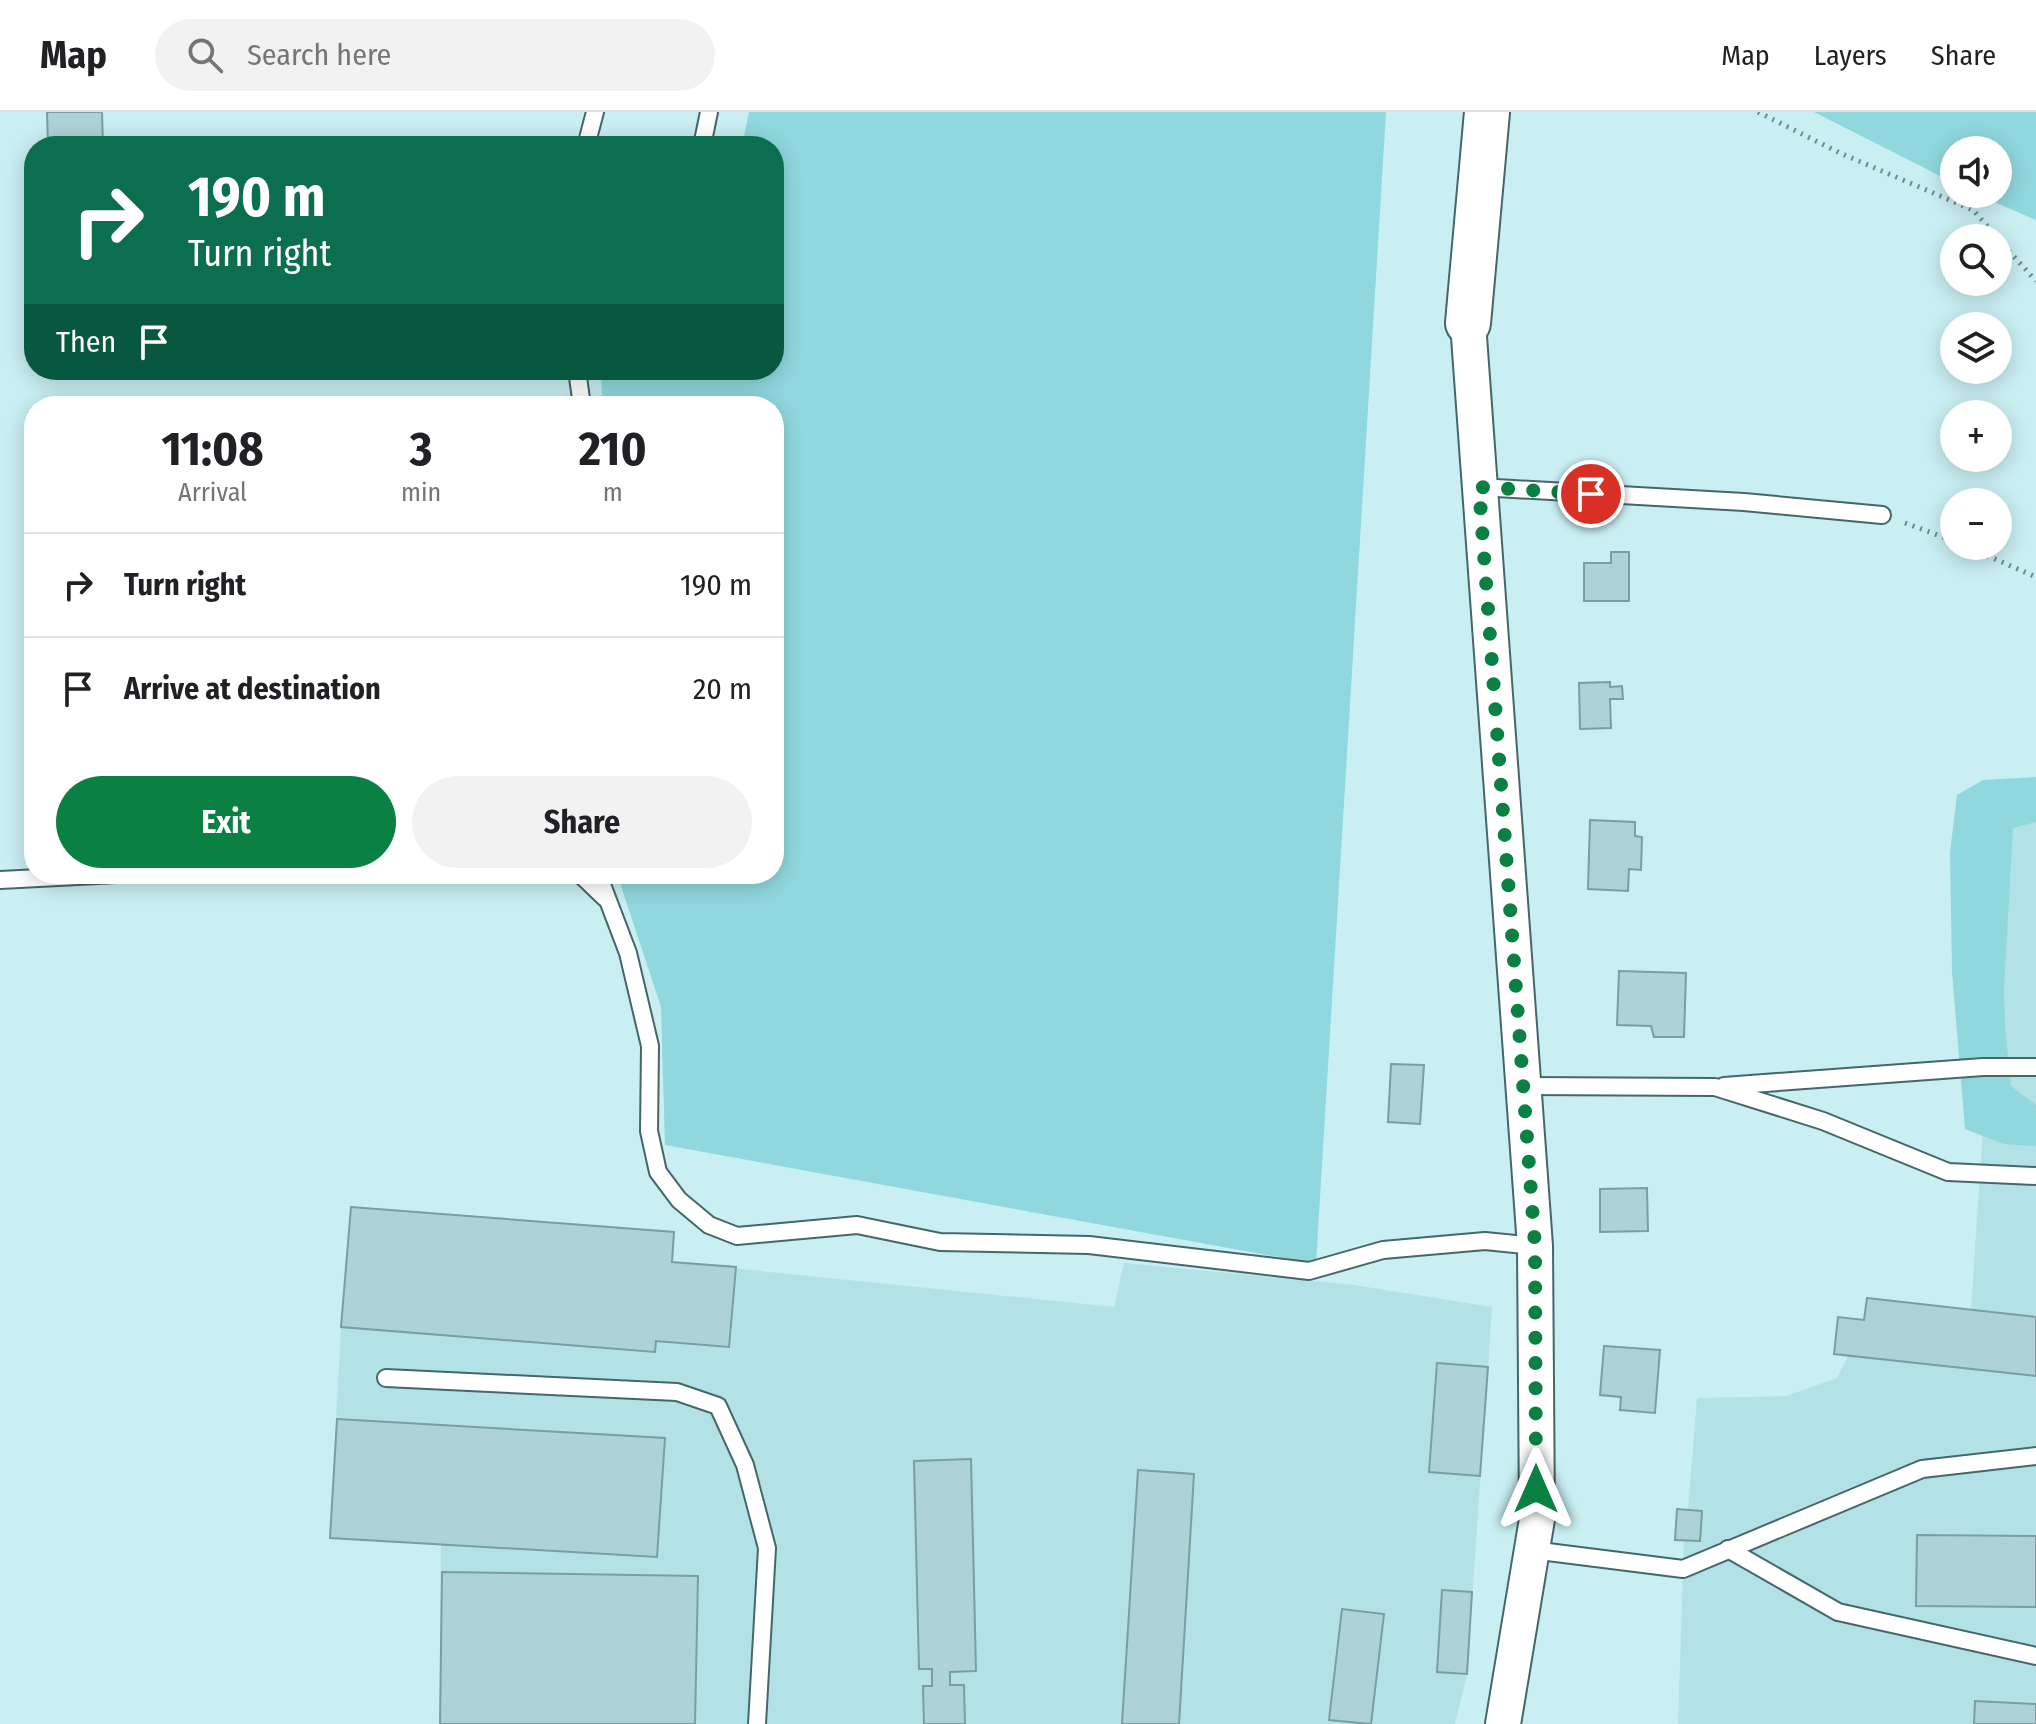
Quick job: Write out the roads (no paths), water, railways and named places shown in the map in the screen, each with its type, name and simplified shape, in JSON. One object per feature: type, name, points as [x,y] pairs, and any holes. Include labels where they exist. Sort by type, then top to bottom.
[{"type":"street","points":[[1487,112],[1468,323],[1535,1246],[1537,1519],[1503,1724]]},
{"type":"lane","points":[[589,136],[595,112]]},
{"type":"lane","points":[[704,136],[709,112]]},
{"type":"lane","points":[[1479,487],[1744,502],[1882,515]]},
{"type":"lane","points":[[0,880],[24,879]]},
{"type":"lane","points":[[591,884],[609,901]]},
{"type":"lane","points":[[602,884],[628,953],[650,1046],[649,1131],[658,1172],[679,1200],[709,1225],[737,1236],[857,1225],[940,1242],[1089,1245],[1309,1271],[1383,1250],[1485,1241],[1535,1246]]},
{"type":"lane","points":[[1523,1086],[1715,1087],[1983,1067],[2036,1067]]},
{"type":"lane","points":[[1715,1087],[1823,1121],[1948,1172],[2036,1176]]},
{"type":"lane","points":[[386,1378],[677,1392],[718,1406],[745,1465],[767,1548],[757,1724]]},
{"type":"lane","points":[[1532,1550],[1683,1569],[1922,1469],[2036,1456]]},
{"type":"lane","points":[[1728,1549],[1838,1612],[2036,1656]]}]
